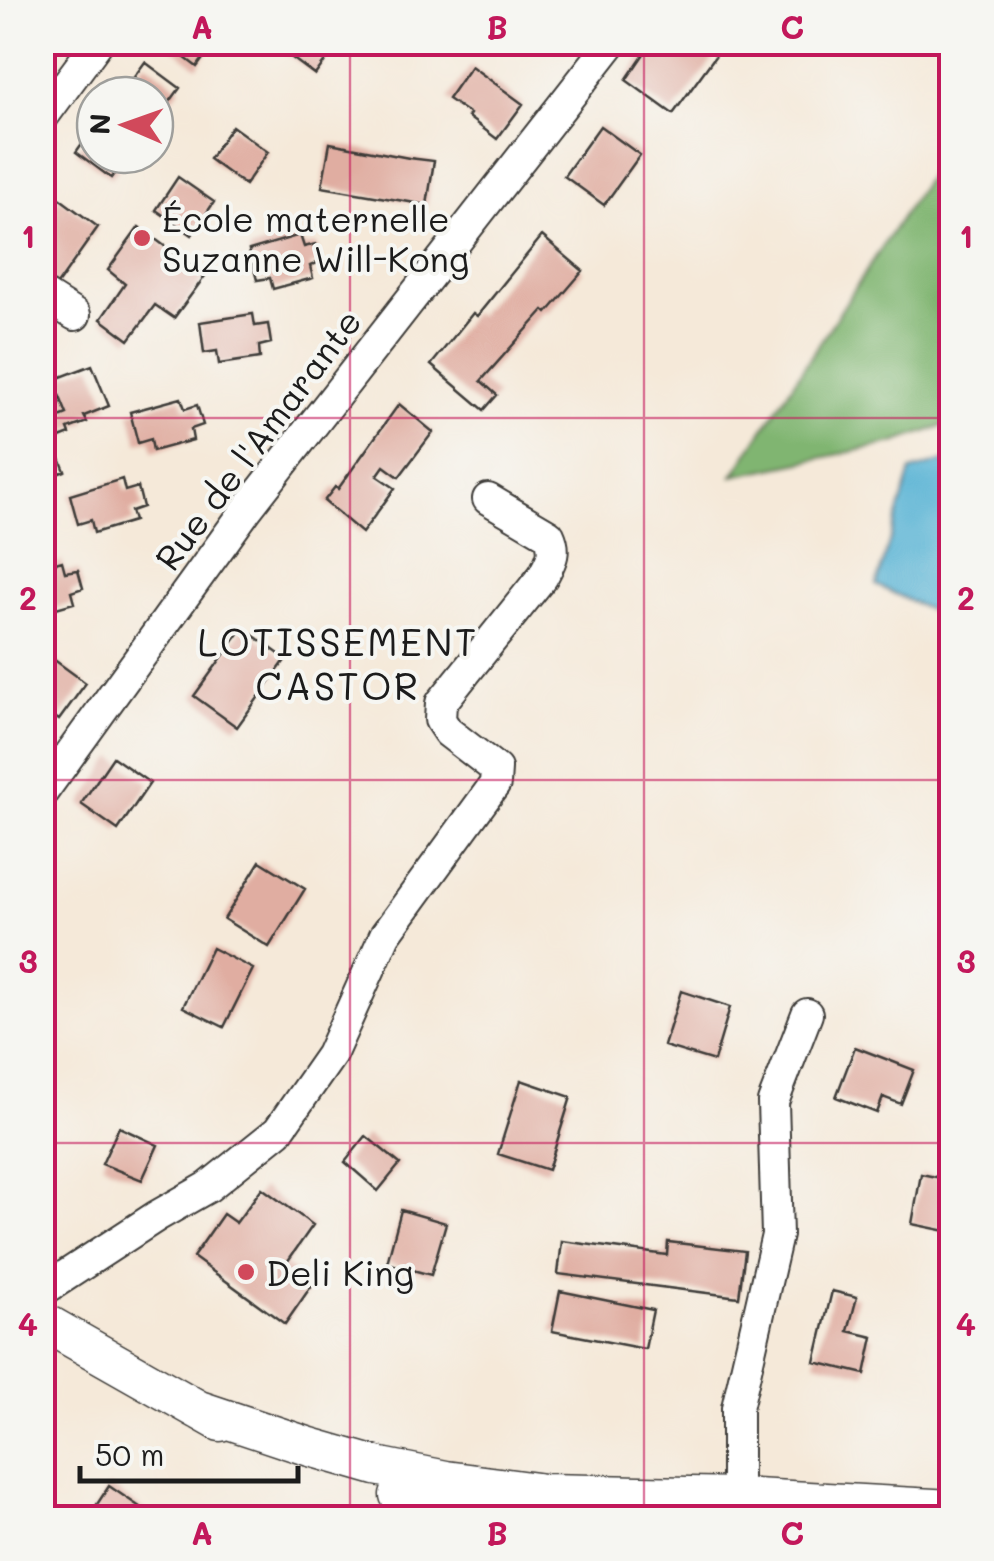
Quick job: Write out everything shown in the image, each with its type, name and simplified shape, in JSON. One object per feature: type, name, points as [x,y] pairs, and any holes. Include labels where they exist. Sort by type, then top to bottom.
[{"type":"main road","points":[[42,1322],[272,1452],[324,1474],[439,1506],[508,1517]]},
{"type":"main road","points":[[199,1410],[376,1466],[439,1506],[544,1492],[738,1508],[952,1508]]},
{"type":"street","points":[[42,118],[98,42]]},
{"type":"street","name":"Rue de l'Amarante","points":[[42,793],[247,510],[612,42]]},
{"type":"street","points":[[42,294],[74,315]]},
{"type":"street","points":[[42,1291],[208,1187],[278,1132],[330,1055],[385,936],[495,784],[496,769],[448,732],[440,720],[442,703],[543,576],[554,546],[549,536],[488,499]]},
{"type":"street","points":[[738,1508],[737,1408],[776,1235],[772,1102],[807,1014]]},
{"type":"green space","points":[[951,141],[951,423],[894,443],[733,476]]},
{"type":"water","points":[[951,459],[951,541],[935,613],[876,585],[911,471]]},
{"type":"building","points":[[164,42],[215,42],[197,67]]},
{"type":"building","points":[[285,42],[339,42],[315,75],[280,49]]},
{"type":"building","points":[[652,42],[699,42],[716,55],[673,114],[626,80]]},
{"type":"building","points":[[145,62],[162,75],[136,75]]},
{"type":"building","points":[[471,66],[523,104],[497,139],[448,99]]},
{"type":"building","points":[[232,126],[268,152],[245,185],[209,159]]},
{"type":"building","points":[[600,126],[640,155],[604,205],[564,176]]},
{"type":"building","points":[[330,143],[434,161],[427,205],[322,187]]},
{"type":"building","points":[[178,177],[214,202],[192,235],[156,210]]},
{"type":"building","points":[[59,198],[98,227],[57,285],[42,274],[42,221]]},
{"type":"building","points":[[139,227],[205,276],[174,318],[155,305],[129,340],[101,319],[125,284],[108,270]]},
{"type":"building","points":[[300,235],[304,247],[316,244],[322,261],[310,266],[313,278],[273,289],[270,278],[257,280],[249,250]]},
{"type":"building","points":[[542,236],[583,271],[481,381],[497,395],[484,410],[431,365]]},
{"type":"building","points":[[253,314],[255,326],[268,324],[271,343],[259,346],[260,358],[219,364],[217,351],[204,353],[200,322]]},
{"type":"building","points":[[92,365],[109,406],[84,416],[87,422],[68,429],[70,434],[57,439],[56,435],[51,436],[65,471],[42,480],[42,424],[67,414],[53,380]]},
{"type":"building","points":[[181,398],[185,409],[197,405],[203,425],[191,429],[193,440],[153,451],[151,439],[138,443],[130,412]]},
{"type":"building","points":[[399,404],[433,432],[399,477],[384,466],[377,476],[395,488],[362,533],[324,501],[335,487],[338,489]]},
{"type":"building","points":[[122,479],[125,491],[138,487],[143,507],[131,511],[134,521],[94,533],[91,520],[78,524],[70,495]]},
{"type":"building","points":[[62,561],[65,572],[78,570],[83,588],[71,592],[74,603],[42,612],[42,567]]},
{"type":"building","points":[[243,628],[286,659],[237,727],[194,696]]},
{"type":"building","points":[[42,651],[86,683],[59,720],[42,708]]},
{"type":"building","points":[[113,757],[150,783],[118,830],[81,804]]},
{"type":"building","points":[[260,861],[305,889],[269,947],[224,919]]},
{"type":"building","points":[[212,948],[253,969],[224,1027],[183,1007]]},
{"type":"building","points":[[681,991],[730,1007],[714,1061],[664,1046]]},
{"type":"building","points":[[855,1047],[914,1070],[901,1104],[883,1097],[877,1113],[836,1097]]},
{"type":"building","points":[[521,1080],[571,1097],[548,1170],[498,1154]]},
{"type":"building","points":[[119,1127],[158,1145],[142,1180],[102,1164]]},
{"type":"building","points":[[366,1136],[400,1164],[378,1191],[345,1162]]},
{"type":"building","points":[[921,1174],[951,1180],[951,1232],[912,1224]]},
{"type":"building","points":[[262,1188],[313,1225],[285,1265],[312,1285],[285,1324],[193,1257],[223,1214],[236,1223]]},
{"type":"building","points":[[401,1210],[446,1223],[431,1275],[387,1263]]},
{"type":"building","points":[[562,1241],[667,1255],[668,1242],[745,1251],[739,1297],[558,1274]]},
{"type":"building","points":[[560,1291],[653,1310],[645,1349],[552,1331]]},
{"type":"building","points":[[832,1291],[857,1297],[848,1331],[873,1337],[865,1374],[815,1362]]},
{"type":"building","points":[[109,1486],[156,1518],[88,1518]]},
{"type":"place","name":"École maternelle Suzanne Will-Kong","points":[[142,238]]},
{"type":"place","name":"Deli King","points":[[246,1272]]},
{"type":"district","name":"LOTISSEMENT CASTOR","points":[[338,663]]}]
